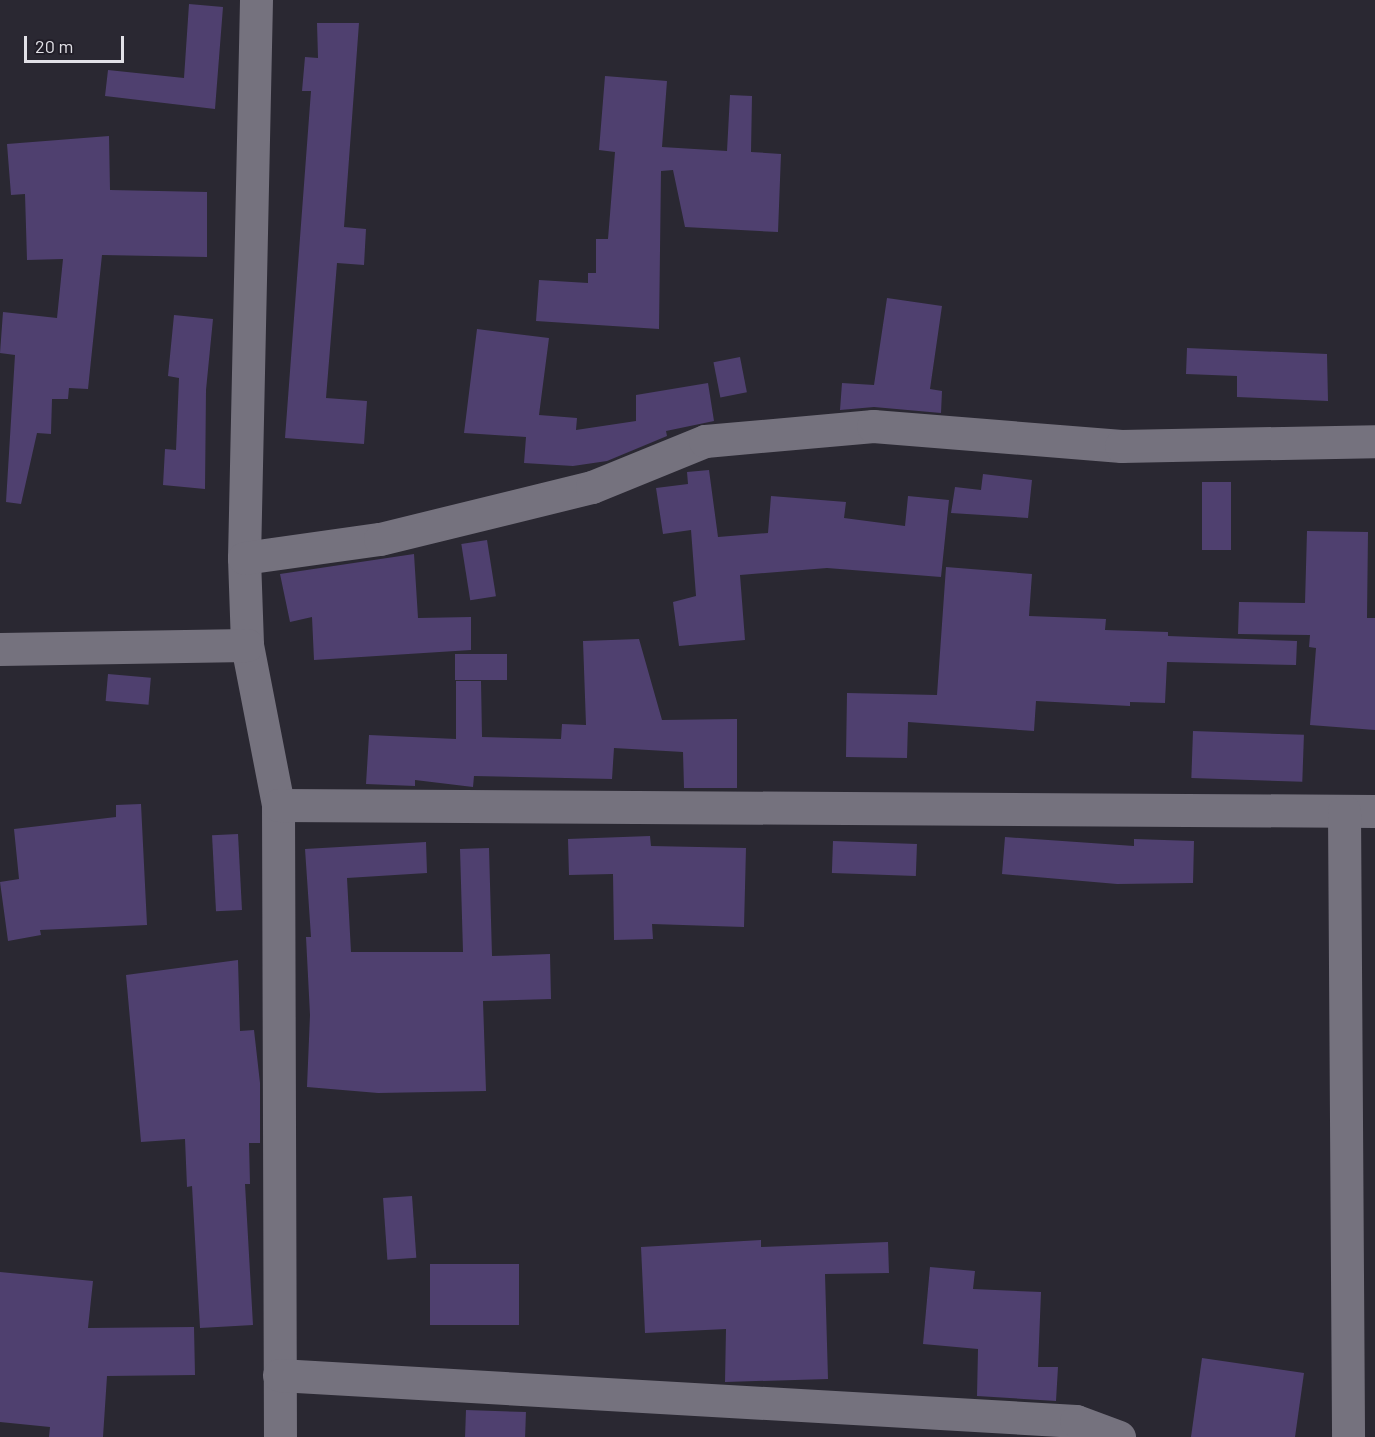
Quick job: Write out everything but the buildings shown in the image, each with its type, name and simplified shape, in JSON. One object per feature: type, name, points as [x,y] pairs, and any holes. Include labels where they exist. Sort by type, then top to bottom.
[{"type":"street","points":[[256,0],[244,558],[247,645],[278,806],[280,1437]]},
{"type":"street","points":[[244,558],[380,538],[592,487],[705,441],[873,426],[1121,446],[1375,441]]},
{"type":"street","points":[[0,649],[247,645]]},
{"type":"street","points":[[278,806],[1360,811],[1348,1437]]},
{"type":"street","points":[[279,1375],[1076,1421],[1119,1437]]}]
